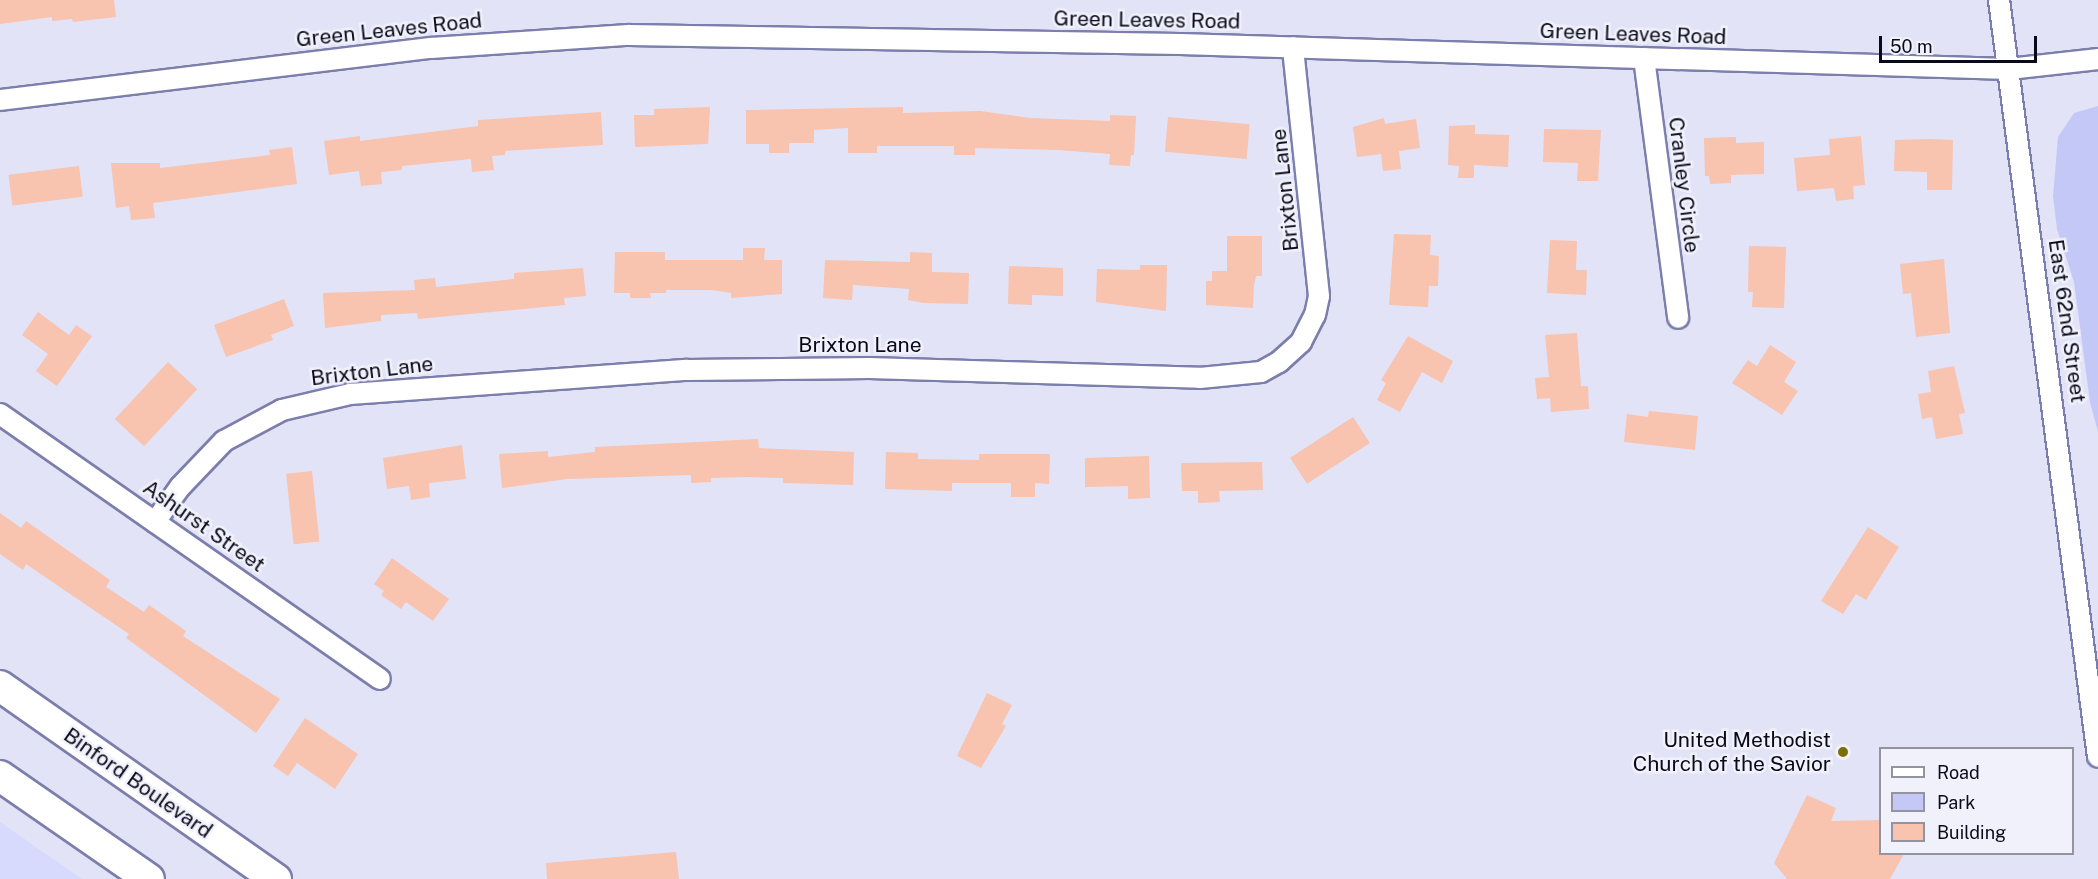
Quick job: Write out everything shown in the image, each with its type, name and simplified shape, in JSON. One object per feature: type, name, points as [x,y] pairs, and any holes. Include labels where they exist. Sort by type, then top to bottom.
[{"type":"main road","name":"Binford Boulevard","points":[[0,686],[276,879]]},
{"type":"main road","points":[[0,776],[149,879]]},
{"type":"street","name":"East 62nd Street","points":[[1999,0],[2098,757]]},
{"type":"street","name":"Green Leaves Road","points":[[0,100],[441,47],[599,36],[1293,47],[2009,69],[2098,59]]},
{"type":"street","name":"Brixton Lane","points":[[155,522],[180,487],[224,441],[282,410],[350,394],[687,370],[916,369],[1190,378],[1241,377],[1261,372],[1279,362],[1301,342],[1315,315],[1319,296],[1293,47]]},
{"type":"street","name":"Cranley Circle","points":[[1644,58],[1678,318]]},
{"type":"street","name":"Ashurst Street","points":[[0,414],[380,679]]},
{"type":"shaded area","points":[[0,822],[82,879],[0,879]]},
{"type":"green space","points":[[2098,106],[2098,432],[2090,402],[2074,282],[2057,229],[2053,196],[2058,137],[2074,113]]},
{"type":"building","points":[[0,0],[114,0],[116,17],[73,22],[72,19],[52,21],[52,17],[0,24]]},
{"type":"building","points":[[710,107],[708,144],[635,147],[634,115],[654,115],[654,109]]},
{"type":"building","points":[[903,107],[903,113],[980,111],[1030,118],[1110,121],[1110,115],[1136,116],[1134,155],[1131,155],[1130,166],[1109,165],[1110,154],[1058,150],[975,148],[975,155],[954,155],[954,146],[877,146],[877,153],[848,153],[848,128],[814,130],[814,143],[789,143],[789,153],[769,153],[769,144],[746,144],[746,110]]},
{"type":"building","points":[[601,112],[603,145],[505,151],[505,155],[492,156],[494,170],[472,172],[471,159],[402,166],[402,170],[381,172],[382,184],[361,186],[359,171],[329,175],[324,141],[360,136],[360,141],[478,126],[478,120]]},
{"type":"building","points":[[1168,117],[1250,124],[1247,159],[1165,152]]},
{"type":"building","points":[[1384,118],[1385,124],[1416,119],[1420,148],[1399,151],[1401,169],[1383,171],[1381,154],[1357,157],[1353,127]]},
{"type":"building","points":[[1475,125],[1475,134],[1509,135],[1508,167],[1474,165],[1474,178],[1458,178],[1459,166],[1448,165],[1449,126]]},
{"type":"building","points":[[1544,129],[1601,130],[1598,181],[1577,181],[1578,163],[1543,162]]},
{"type":"building","points":[[1861,136],[1865,185],[1853,186],[1854,199],[1836,201],[1834,188],[1797,191],[1794,158],[1830,155],[1829,139]]},
{"type":"building","points":[[1736,137],[1736,143],[1764,142],[1764,174],[1731,175],[1731,183],[1710,184],[1709,176],[1705,176],[1704,138]]},
{"type":"building","points":[[1895,140],[1953,140],[1952,190],[1927,190],[1927,172],[1894,171]]},
{"type":"building","points":[[292,147],[297,184],[153,203],[155,218],[131,220],[129,206],[116,208],[111,163],[160,163],[160,168],[270,155],[269,150]]},
{"type":"building","points":[[79,166],[83,197],[12,205],[9,175]]},
{"type":"building","points":[[1394,234],[1431,235],[1430,255],[1439,256],[1438,286],[1429,286],[1428,307],[1389,305]]},
{"type":"building","points":[[1227,236],[1262,236],[1262,276],[1256,276],[1253,308],[1206,305],[1206,281],[1212,281],[1212,271],[1227,271]]},
{"type":"building","points":[[1550,240],[1577,241],[1576,270],[1587,270],[1586,295],[1547,293]]},
{"type":"building","points":[[1749,246],[1786,247],[1784,308],[1752,307],[1753,292],[1748,292]]},
{"type":"building","points":[[743,248],[765,248],[764,260],[782,260],[782,294],[731,298],[731,293],[712,290],[666,290],[666,293],[650,293],[651,298],[630,298],[630,293],[614,293],[615,252],[665,252],[665,260],[743,260]]},
{"type":"building","points":[[910,252],[932,253],[932,272],[969,273],[968,304],[924,303],[908,300],[909,289],[853,285],[852,300],[823,298],[825,260],[910,262]]},
{"type":"building","points":[[1944,259],[1950,333],[1916,337],[1911,293],[1903,294],[1900,264]]},
{"type":"building","points":[[1140,265],[1167,265],[1166,311],[1096,302],[1097,269],[1140,270]]},
{"type":"building","points":[[1009,266],[1063,268],[1063,296],[1032,295],[1032,305],[1008,304]]},
{"type":"building","points":[[583,268],[586,296],[564,298],[565,305],[418,319],[417,313],[381,315],[381,321],[325,328],[323,293],[415,290],[414,280],[435,278],[436,287],[514,279],[514,273]]},
{"type":"building","points":[[284,299],[294,326],[271,335],[273,340],[226,357],[214,325]]},
{"type":"building","points":[[38,312],[69,335],[76,325],[92,336],[57,386],[36,371],[48,354],[22,335]]},
{"type":"building","points":[[1577,333],[1581,386],[1588,386],[1589,409],[1551,412],[1550,398],[1537,399],[1535,378],[1549,377],[1545,335]]},
{"type":"building","points":[[1408,336],[1453,361],[1442,383],[1422,372],[1400,412],[1377,400],[1386,383],[1381,380]]},
{"type":"building","points":[[1770,345],[1796,362],[1784,382],[1798,391],[1782,415],[1732,383],[1748,360],[1757,366]]},
{"type":"building","points":[[168,362],[197,389],[144,446],[115,419]]},
{"type":"building","points":[[1954,366],[1965,413],[1959,414],[1963,434],[1936,439],[1932,417],[1922,419],[1918,394],[1931,392],[1928,371]]},
{"type":"building","points":[[1649,411],[1698,416],[1695,450],[1624,442],[1627,414],[1648,417]]},
{"type":"building","points":[[1353,417],[1370,443],[1307,484],[1290,458]]},
{"type":"building","points":[[758,439],[759,448],[854,452],[853,485],[783,483],[783,478],[747,477],[711,478],[711,482],[691,483],[691,475],[567,479],[502,488],[499,454],[548,451],[548,457],[595,452],[595,447]]},
{"type":"building","points":[[462,445],[466,479],[429,483],[430,497],[411,500],[409,486],[387,489],[383,458]]},
{"type":"building","points":[[886,452],[918,453],[918,459],[979,460],[979,454],[1050,454],[1049,484],[1035,483],[1035,497],[1011,497],[1011,483],[952,483],[952,491],[885,489]]},
{"type":"building","points":[[1149,456],[1150,498],[1128,499],[1128,486],[1085,487],[1085,458]]},
{"type":"building","points":[[1262,462],[1263,490],[1219,491],[1220,502],[1198,503],[1198,491],[1182,491],[1181,463]]},
{"type":"building","points":[[312,471],[319,542],[294,544],[286,474]]},
{"type":"building","points":[[0,513],[21,528],[26,521],[110,580],[106,587],[144,612],[149,605],[186,631],[183,636],[280,699],[256,733],[126,638],[129,634],[26,564],[23,570],[0,554]]},
{"type":"building","points":[[1868,527],[1899,547],[1866,600],[1856,594],[1843,614],[1821,601]]},
{"type":"building","points":[[392,558],[449,599],[433,621],[406,602],[401,609],[381,595],[384,591],[374,584]]},
{"type":"building","points":[[987,693],[1012,705],[1002,724],[1006,726],[981,768],[957,756]]},
{"type":"building","points":[[305,718],[358,754],[335,789],[297,763],[288,776],[273,766]]},
{"type":"building","points":[[1807,795],[1836,808],[1831,821],[1879,820],[1879,855],[1903,855],[1890,879],[1787,879],[1774,863]]},
{"type":"building","points":[[676,852],[679,879],[547,879],[546,863]]},
{"type":"place","name":"United Methodist Church of the Savior","points":[[1843,752]]}]
